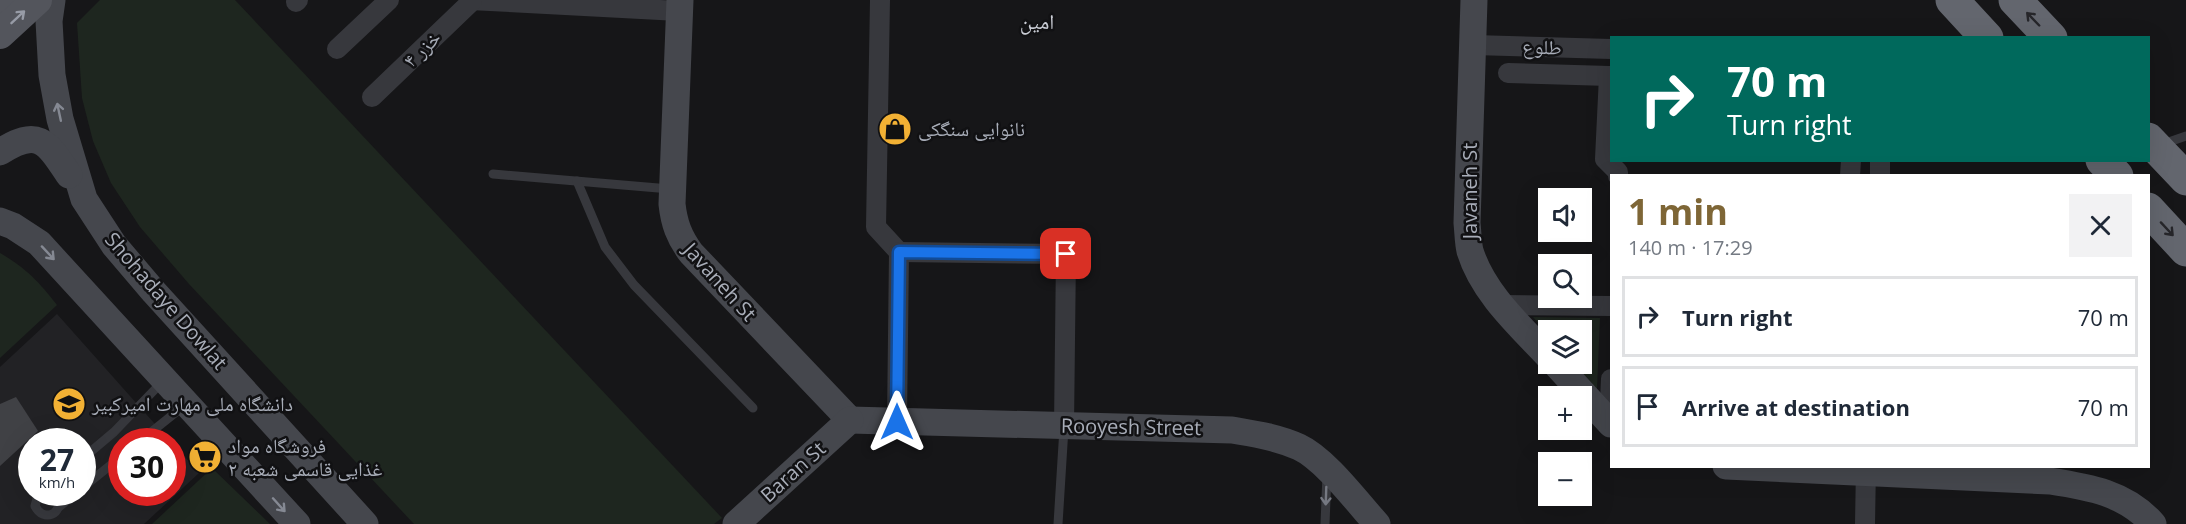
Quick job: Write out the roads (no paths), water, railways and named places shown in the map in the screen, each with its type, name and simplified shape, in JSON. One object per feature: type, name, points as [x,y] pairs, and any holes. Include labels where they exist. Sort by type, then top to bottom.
[{"type":"highway","points":[[1952,0],[1985,36]]},
{"type":"highway","points":[[2015,0],[2049,36]]},
{"type":"highway","points":[[2152,143],[2186,179]]},
{"type":"highway","points":[[2105,162],[2114,174]]},
{"type":"highway","points":[[2150,211],[2186,249]]},
{"type":"main road","points":[[0,34],[37,0]]},
{"type":"street","name":"Shohadaye Dowlat","points":[[52,0],[49,21],[52,75],[60,119],[84,199],[114,245],[154,292],[365,524]]},
{"type":"street","points":[[337,49],[389,0]]},
{"type":"street","points":[[471,0],[679,6]]},
{"type":"street","name":"خزر ۴","points":[[372,97],[471,0]]},
{"type":"street","points":[[880,0],[876,226],[899,252],[897,422]]},
{"type":"street","name":"Javaneh St","points":[[1474,0],[1467,223],[1470,250],[1482,279],[1501,305],[1538,345]]},
{"type":"street","name":"Javaneh St","points":[[679,6],[672,189],[674,220],[681,239],[691,253],[850,420]]},
{"type":"street","name":"طلوع","points":[[1474,45],[1610,50]]},
{"type":"street","points":[[1508,73],[1610,76],[1605,159],[1618,174]]},
{"type":"street","points":[[0,152],[17,141],[39,140],[52,148],[84,199]]},
{"type":"street","points":[[4,221],[39,243],[297,524]]},
{"type":"street","points":[[899,252],[1066,254],[1064,426]]},
{"type":"street","points":[[1501,305],[1610,306]]},
{"type":"street","points":[[1565,374],[1610,423]]},
{"type":"street","name":"Rooyesh Street","points":[[850,420],[1232,430],[1271,437],[1301,448],[1327,469],[1377,524]]},
{"type":"street","name":"Baran St","points":[[736,524],[850,420]]},
{"type":"street","points":[[1796,468],[2050,481],[2091,488],[2123,499],[2153,524]]},
{"type":"street","points":[[1865,524],[1866,470]]},
{"type":"lane","points":[[2152,143],[2186,136]]},
{"type":"lane","points":[[493,174],[672,189]]},
{"type":"lane","points":[[577,181],[605,247],[634,285],[753,408]]},
{"type":"lane","points":[[96,447],[114,432],[165,379]]},
{"type":"lane","points":[[156,428],[186,403]]},
{"type":"lane","points":[[1058,524],[1064,426]]},
{"type":"lane","points":[[96,477],[108,467]]},
{"type":"lane","points":[[1325,524],[1327,469]]},
{"type":"lane","points":[[40,519],[52,515],[59,507]]},
{"type":"place","name":"نانوایی سنگکی","points":[[895,129]]},
{"type":"place","name":"دانشگاه ملی مهارت امیرکبیر","points":[[69,404]]},
{"type":"place","name":"فروشگاه مواد غذایی قاسمی شعبه ۲","points":[[205,457]]},
{"type":"district","name":"امین","points":[[1037,22]]}]
